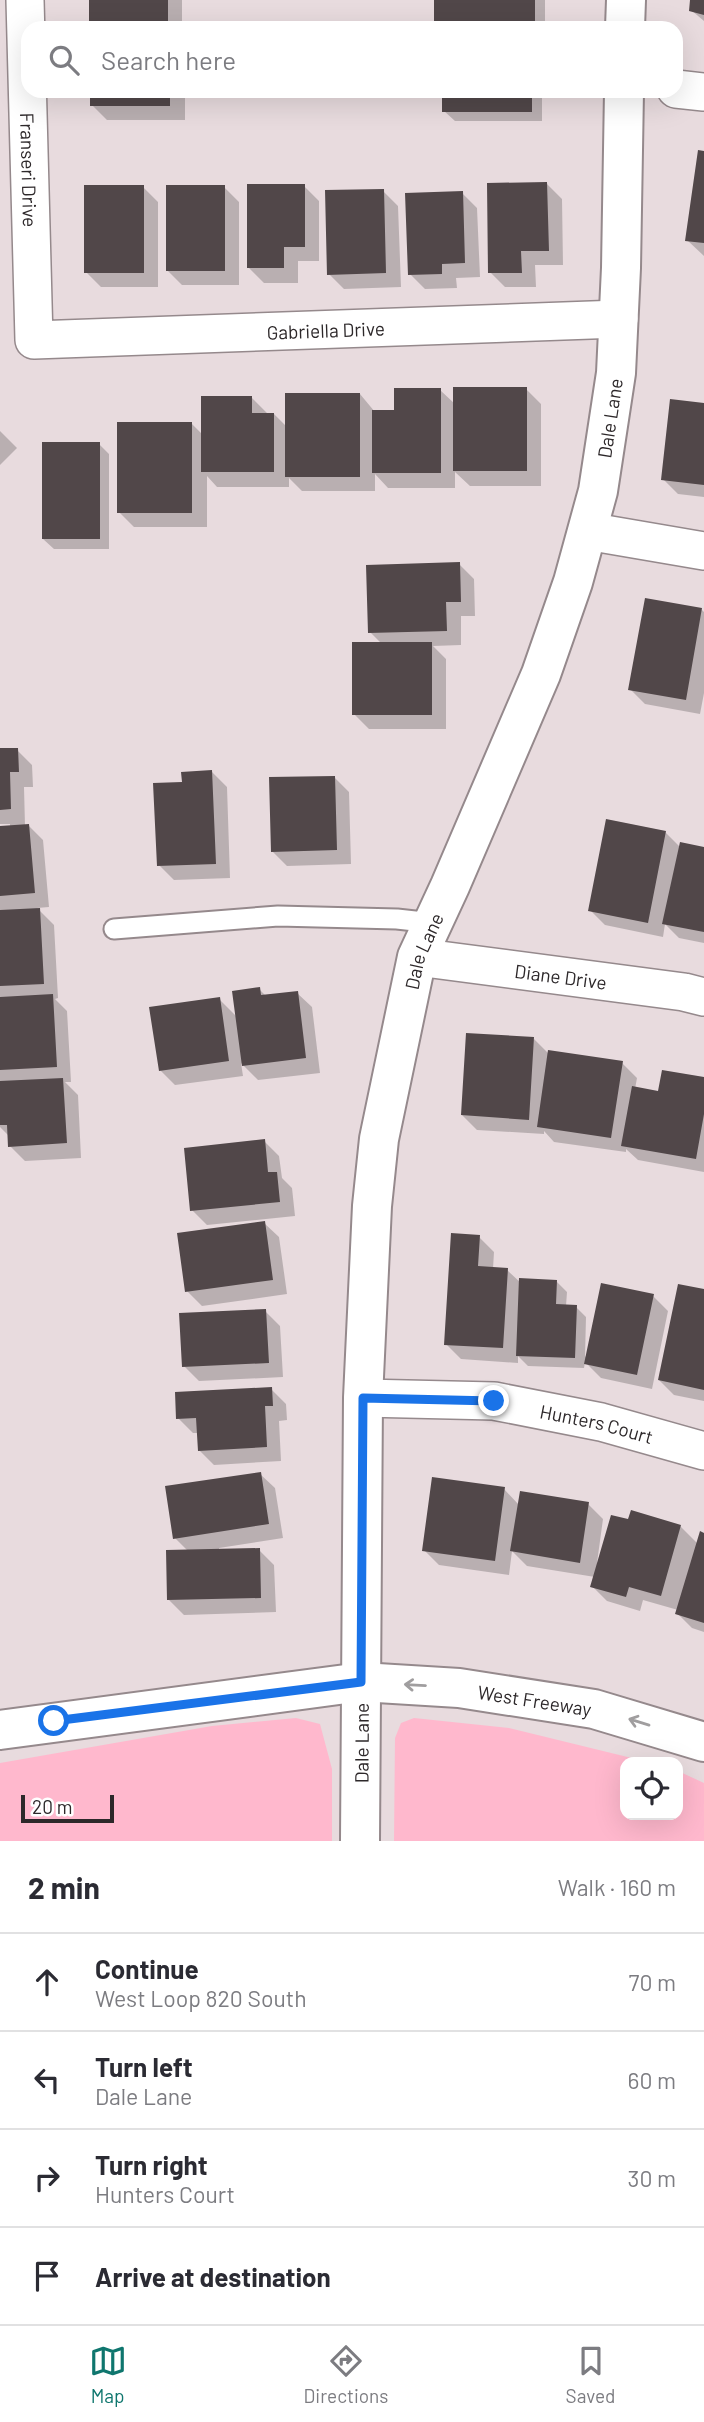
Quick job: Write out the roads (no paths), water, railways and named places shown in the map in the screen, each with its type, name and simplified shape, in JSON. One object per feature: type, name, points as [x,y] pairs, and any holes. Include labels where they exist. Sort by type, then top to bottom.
[{"type":"street","name":"Franseri Drive","points":[[25,0],[26,21]]},
{"type":"street","points":[[625,21],[626,0]]},
{"type":"street","points":[[683,90],[704,92]]},
{"type":"street","name":"Franseri Drive","points":[[28,98],[34,340]]},
{"type":"street","name":"Dale Lane","points":[[360,1841],[363,1398],[379,1139],[416,957],[541,674],[573,582],[598,491],[616,373],[624,98]]},
{"type":"street","name":"Gabriella Drive","points":[[34,340],[619,318]]},
{"type":"street","points":[[587,531],[704,551]]},
{"type":"street","name":"Diane Drive","points":[[416,957],[684,992],[704,997]]},
{"type":"street","name":"Hunters Court","points":[[363,1398],[494,1401],[601,1422],[704,1451]]},
{"type":"street","name":"West Freeway","points":[[0,1730],[361,1682],[459,1688],[594,1709],[704,1742]]},
{"type":"lane","points":[[114,929],[278,916],[397,919],[433,923]]}]
